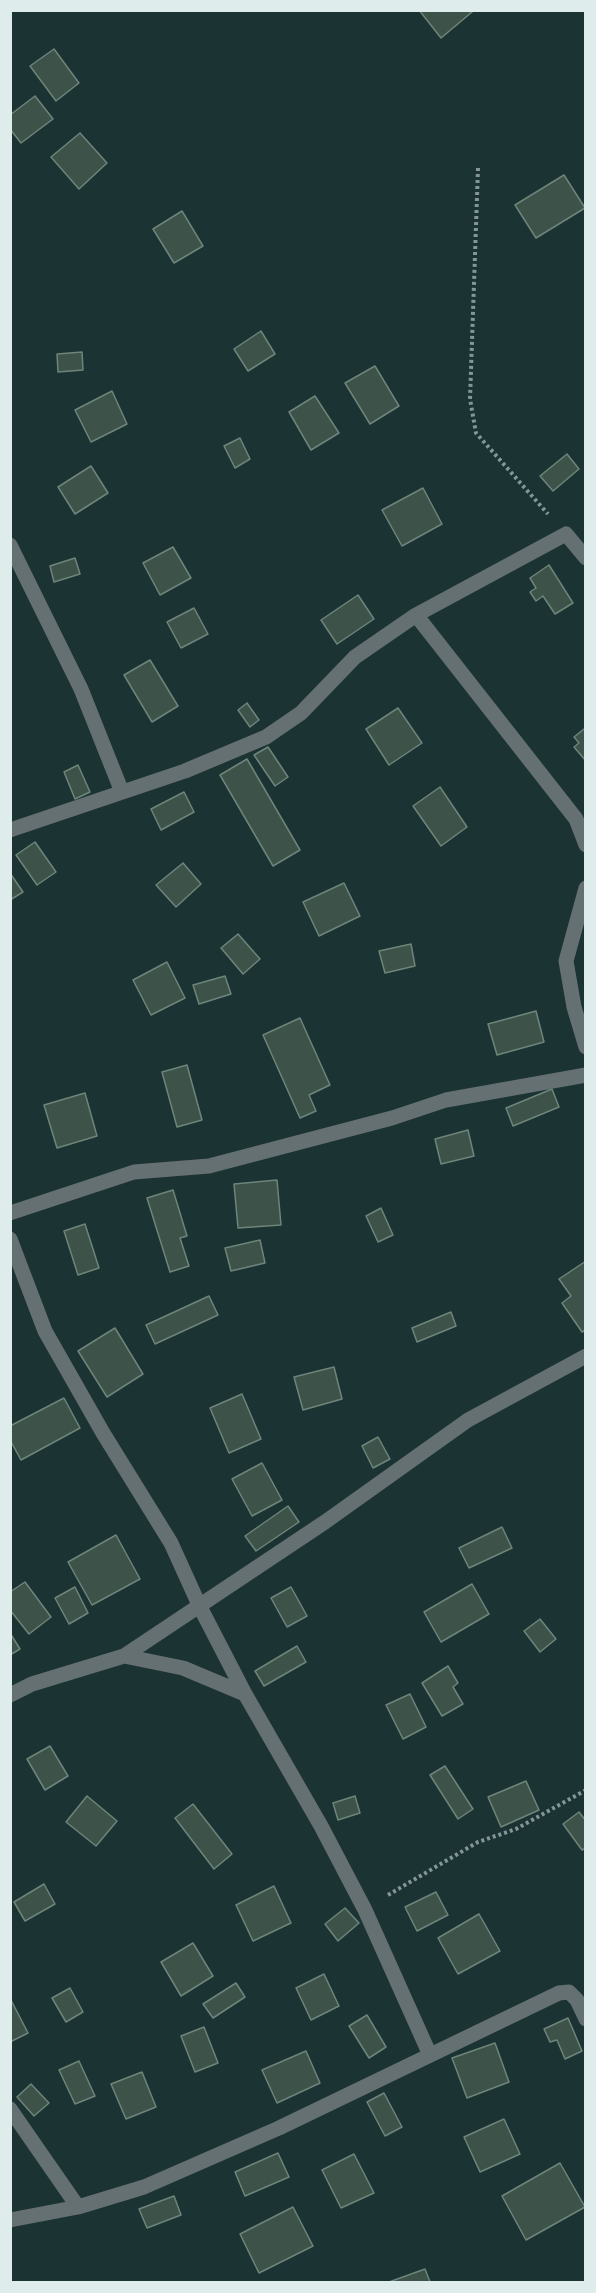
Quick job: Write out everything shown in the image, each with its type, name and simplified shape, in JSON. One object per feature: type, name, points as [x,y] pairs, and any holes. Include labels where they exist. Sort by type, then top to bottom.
[{"type":"street","points":[[10,830],[185,771],[266,737],[301,713],[355,657],[416,615],[566,534],[585,558]]},
{"type":"street","points":[[10,545],[76,678],[104,742],[122,792]]},
{"type":"street","points":[[416,615],[576,819],[585,845]]},
{"type":"street","points":[[585,888],[566,962],[574,1007],[585,1047]]},
{"type":"street","points":[[10,1213],[134,1172],[209,1166],[284,1148],[446,1100],[585,1075]]},
{"type":"street","points":[[10,1239],[45,1331],[103,1433],[171,1543],[200,1607],[245,1694],[321,1826],[365,1910],[430,2055]]},
{"type":"street","points":[[10,1695],[33,1684],[124,1656],[200,1607],[468,1420],[585,1356]]},
{"type":"street","points":[[124,1656],[183,1668],[245,1694]]},
{"type":"street","points":[[10,2220],[78,2207],[144,2187],[210,2160],[559,1993],[569,1992],[577,2000],[585,2019]]},
{"type":"street","points":[[10,2109],[78,2207]]},
{"type":"path","points":[[478,168],[470,399],[476,433],[566,534]]},
{"type":"path","points":[[365,1910],[478,1842],[516,1829],[585,1790]]},
{"type":"building","points":[[419,10],[471,10],[472,12],[441,38]]},
{"type":"building","points":[[54,49],[79,83],[56,101],[30,66]]},
{"type":"building","points":[[35,96],[53,119],[21,143],[10,129],[10,115]]},
{"type":"building","points":[[80,133],[107,163],[79,189],[51,157]]},
{"type":"building","points":[[564,175],[585,208],[536,238],[515,205]]},
{"type":"building","points":[[182,211],[203,246],[174,263],[153,229]]},
{"type":"building","points":[[261,331],[275,354],[248,371],[234,349]]},
{"type":"building","points":[[82,352],[83,370],[58,372],[57,354]]},
{"type":"building","points":[[375,366],[399,406],[370,424],[345,383]]},
{"type":"building","points":[[112,391],[127,424],[91,442],[75,410]]},
{"type":"building","points":[[315,396],[339,433],[311,450],[289,412]]},
{"type":"building","points":[[240,438],[250,459],[235,468],[224,446]]},
{"type":"building","points":[[567,454],[579,469],[553,491],[540,476]]},
{"type":"building","points":[[91,466],[108,493],[75,514],[58,487]]},
{"type":"building","points":[[423,488],[442,524],[402,546],[382,510]]},
{"type":"building","points":[[173,547],[191,578],[160,595],[143,563]]},
{"type":"building","points":[[75,558],[80,574],[54,582],[50,566]]},
{"type":"building","points":[[549,565],[573,603],[555,614],[543,596],[536,601],[530,592],[536,588],[530,578]]},
{"type":"building","points":[[358,595],[374,619],[337,644],[321,620]]},
{"type":"building","points":[[194,608],[208,634],[181,648],[167,622]]},
{"type":"building","points":[[150,660],[178,706],[152,722],[124,675]]},
{"type":"building","points":[[247,703],[259,720],[250,727],[238,710]]},
{"type":"building","points":[[398,708],[422,743],[389,765],[366,729]]},
{"type":"building","points":[[584,729],[586,730],[586,761],[574,747],[579,743],[574,737]]},
{"type":"building","points":[[268,747],[288,777],[275,786],[254,755]]},
{"type":"building","points":[[247,759],[300,850],[273,866],[220,775]]},
{"type":"building","points":[[78,765],[90,792],[75,799],[64,772]]},
{"type":"building","points":[[440,787],[467,827],[441,846],[413,806]]},
{"type":"building","points":[[184,792],[194,812],[161,830],[151,809]]},
{"type":"building","points":[[35,842],[56,872],[37,885],[16,855]]},
{"type":"building","points":[[183,863],[201,884],[176,907],[156,885]]},
{"type":"building","points":[[10,873],[23,892],[10,900]]},
{"type":"building","points":[[344,883],[360,916],[319,936],[303,902]]},
{"type":"building","points":[[238,934],[260,959],[243,974],[221,948]]},
{"type":"building","points":[[411,944],[415,966],[385,973],[379,951]]},
{"type":"building","points":[[167,962],[185,998],[151,1015],[133,980]]},
{"type":"building","points":[[225,976],[231,994],[199,1004],[193,985]]},
{"type":"building","points":[[536,1011],[544,1042],[497,1055],[488,1024]]},
{"type":"building","points":[[300,1018],[330,1085],[309,1095],[316,1111],[300,1118],[263,1035]]},
{"type":"building","points":[[187,1065],[202,1120],[177,1127],[162,1072]]},
{"type":"building","points":[[552,1089],[559,1107],[513,1126],[506,1108]]},
{"type":"building","points":[[85,1093],[97,1136],[57,1148],[44,1105]]},
{"type":"building","points":[[468,1130],[474,1156],[441,1164],[435,1139]]},
{"type":"building","points":[[277,1180],[281,1225],[238,1228],[234,1184]]},
{"type":"building","points":[[173,1190],[187,1236],[180,1238],[189,1266],[170,1272],[147,1198]]},
{"type":"building","points":[[381,1208],[393,1235],[378,1242],[366,1216]]},
{"type":"building","points":[[85,1224],[99,1268],[78,1275],[64,1231]]},
{"type":"building","points":[[260,1240],[265,1263],[231,1271],[225,1248]]},
{"type":"building","points":[[586,1261],[586,1330],[582,1332],[562,1303],[571,1296],[559,1279]]},
{"type":"building","points":[[209,1296],[218,1315],[155,1344],[146,1325]]},
{"type":"building","points":[[451,1312],[456,1326],[417,1342],[412,1328]]},
{"type":"building","points":[[115,1328],[143,1374],[107,1397],[78,1351]]},
{"type":"building","points":[[334,1367],[342,1399],[303,1410],[294,1377]]},
{"type":"building","points":[[242,1394],[261,1439],[229,1453],[210,1408]]},
{"type":"building","points":[[64,1398],[80,1428],[21,1460],[10,1440],[10,1426]]},
{"type":"building","points":[[378,1437],[390,1459],[373,1468],[362,1446]]},
{"type":"building","points":[[262,1463],[282,1500],[252,1516],[232,1479]]},
{"type":"building","points":[[288,1506],[299,1522],[256,1551],[245,1536]]},
{"type":"building","points":[[502,1527],[512,1548],[469,1568],[459,1548]]},
{"type":"building","points":[[116,1535],[140,1579],[92,1605],[68,1562]]},
{"type":"building","points":[[25,1582],[51,1617],[29,1634],[10,1610],[10,1592]]},
{"type":"building","points":[[472,1584],[489,1614],[441,1642],[424,1612]]},
{"type":"building","points":[[75,1587],[88,1613],[69,1624],[55,1598]]},
{"type":"building","points":[[291,1587],[307,1616],[287,1627],[271,1598]]},
{"type":"building","points":[[540,1619],[556,1639],[540,1652],[524,1631]]},
{"type":"building","points":[[10,1633],[20,1649],[10,1655]]},
{"type":"building","points":[[297,1646],[306,1662],[264,1686],[255,1671]]},
{"type":"building","points":[[448,1666],[458,1683],[453,1687],[463,1704],[442,1716],[422,1683]]},
{"type":"building","points":[[410,1694],[426,1727],[403,1739],[386,1705]]},
{"type":"building","points":[[50,1746],[68,1776],[45,1790],[27,1759]]},
{"type":"building","points":[[445,1766],[473,1809],[458,1819],[430,1775]]},
{"type":"building","points":[[526,1781],[539,1810],[501,1827],[488,1797]]},
{"type":"building","points":[[87,1796],[117,1821],[96,1846],[66,1822]]},
{"type":"building","points":[[355,1796],[360,1813],[338,1820],[333,1803]]},
{"type":"building","points":[[193,1804],[232,1854],[214,1869],[175,1818]]},
{"type":"building","points":[[579,1812],[586,1821],[586,1848],[582,1850],[563,1824]]},
{"type":"building","points":[[44,1884],[55,1904],[25,1921],[14,1902]]},
{"type":"building","points":[[274,1886],[291,1923],[253,1941],[236,1905]]},
{"type":"building","points":[[436,1892],[448,1915],[417,1931],[405,1907]]},
{"type":"building","points":[[345,1908],[359,1923],[338,1941],[325,1924]]},
{"type":"building","points":[[479,1914],[500,1951],[458,1974],[438,1938]]},
{"type":"building","points":[[193,1943],[213,1976],[181,1996],[161,1962]]},
{"type":"building","points":[[324,1974],[339,2006],[311,2020],[296,1988]]},
{"type":"building","points":[[236,1983],[245,1997],[213,2018],[203,2004]]},
{"type":"building","points":[[70,1988],[83,2012],[66,2022],[52,1998]]},
{"type":"building","points":[[10,2000],[28,2033],[10,2042]]},
{"type":"building","points":[[367,2015],[386,2047],[369,2058],[349,2026]]},
{"type":"building","points":[[568,2018],[582,2051],[565,2059],[557,2040],[550,2042],[544,2029]]},
{"type":"building","points":[[204,2027],[218,2063],[195,2072],[181,2036]]},
{"type":"building","points":[[495,2043],[509,2082],[467,2098],[452,2058]]},
{"type":"building","points":[[306,2051],[320,2083],[277,2103],[262,2070]]},
{"type":"building","points":[[79,2061],[95,2096],[75,2104],[59,2070]]},
{"type":"building","points":[[142,2072],[156,2107],[126,2119],[111,2084]]},
{"type":"building","points":[[31,2084],[49,2103],[34,2116],[17,2097]]},
{"type":"building","points":[[384,2093],[402,2127],[385,2136],[367,2102]]},
{"type":"building","points":[[504,2119],[520,2154],[480,2172],[464,2137]]},
{"type":"building","points":[[278,2153],[289,2177],[245,2196],[235,2172]]},
{"type":"building","points":[[354,2154],[374,2193],[341,2208],[322,2170]]},
{"type":"building","points":[[560,2163],[585,2207],[526,2240],[502,2196]]},
{"type":"building","points":[[174,2196],[181,2215],[147,2228],[139,2209]]},
{"type":"building","points":[[293,2207],[313,2246],[259,2273],[240,2234]]},
{"type":"building","points":[[425,2269],[430,2282],[389,2282]]}]
